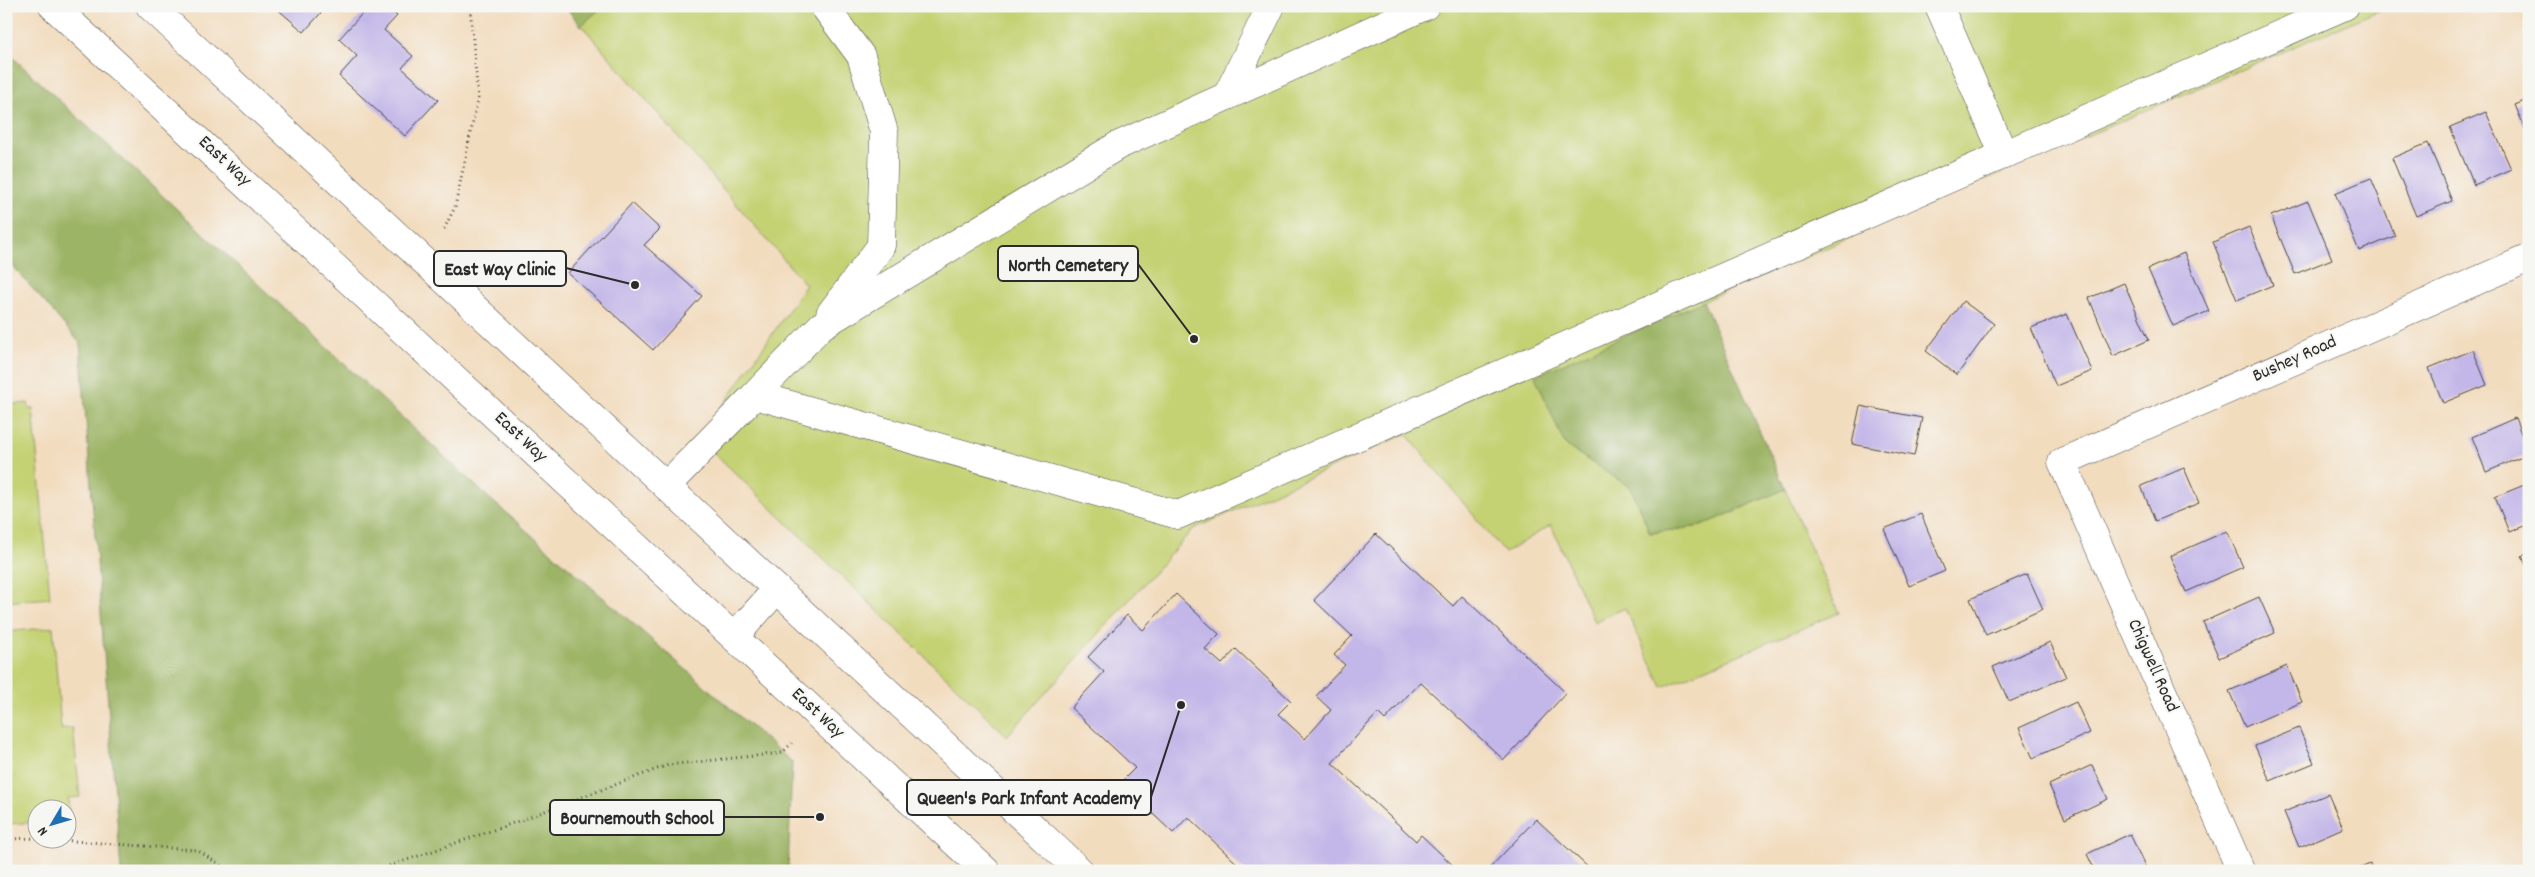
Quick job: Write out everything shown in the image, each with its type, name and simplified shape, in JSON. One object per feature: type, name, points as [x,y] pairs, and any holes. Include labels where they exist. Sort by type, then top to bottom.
[{"type":"street","name":"East Way","points":[[53,6],[986,871]]},
{"type":"street","points":[[150,6],[1080,871]]},
{"type":"street","points":[[666,486],[821,326],[881,246],[884,132],[861,56],[824,6]]},
{"type":"street","points":[[1227,96],[1270,6]]},
{"type":"street","points":[[821,326],[1117,146],[1425,6]]},
{"type":"street","points":[[1939,6],[2004,155]]},
{"type":"street","points":[[755,395],[1178,515],[2345,6]]},
{"type":"street","name":"Bushey Road","points":[[2062,462],[2529,258]]},
{"type":"street","name":"Chigwell Road","points":[[2062,462],[2242,871]]},
{"type":"street","points":[[734,637],[777,589]]},
{"type":"path","points":[[427,263],[456,207],[478,98],[470,6]]},
{"type":"path","points":[[375,871],[505,826],[668,765],[782,753],[820,716]]},
{"type":"path","points":[[6,839],[28,838]]},
{"type":"path","points":[[78,841],[197,850],[229,870],[244,871]]},
{"type":"green space","points":[[565,6],[2389,6],[1703,301],[1565,445],[1631,488],[1650,533],[1701,526],[1785,489],[1839,613],[1662,687],[1625,608],[1594,622],[1551,525],[1505,553],[1406,434],[1193,529],[1007,736],[700,439],[806,285]]},
{"type":"green space","points":[[565,6],[603,6],[581,26]]},
{"type":"green space","points":[[6,51],[489,498],[792,762],[788,871],[121,871],[80,343],[6,258]]},
{"type":"green space","points":[[1703,301],[1785,489],[1701,526],[1650,533],[1631,488],[1565,445],[1535,376]]},
{"type":"green space","points":[[28,403],[29,409],[33,409],[50,598],[6,602],[6,405]]},
{"type":"green space","points":[[53,627],[61,729],[73,728],[80,797],[68,798],[68,800],[28,800],[28,823],[6,824],[6,632]]},
{"type":"building","points":[[274,6],[327,6],[304,32]]},
{"type":"building","points":[[369,6],[386,6],[397,16],[384,30],[413,56],[402,68],[438,100],[405,136],[339,76],[357,56],[339,39]]},
{"type":"building","points":[[2529,99],[2529,138],[2515,105]]},
{"type":"building","points":[[2486,112],[2511,169],[2474,185],[2450,127]]},
{"type":"building","points":[[2428,143],[2452,201],[2416,216],[2392,158]]},
{"type":"building","points":[[2371,178],[2395,236],[2359,251],[2335,193]]},
{"type":"building","points":[[2308,201],[2332,259],[2295,274],[2271,216]]},
{"type":"building","points":[[632,203],[660,229],[644,245],[702,296],[653,350],[568,273]]},
{"type":"building","points":[[2249,227],[2273,285],[2237,300],[2213,242]]},
{"type":"building","points":[[2184,253],[2209,311],[2173,326],[2148,269]]},
{"type":"building","points":[[2124,283],[2149,340],[2113,356],[2089,298]]},
{"type":"building","points":[[1963,301],[1994,324],[1957,375],[1926,351]]},
{"type":"building","points":[[2067,314],[2092,371],[2056,386],[2031,328]]},
{"type":"building","points":[[2473,350],[2487,385],[2443,403],[2429,368]]},
{"type":"building","points":[[1860,406],[1922,418],[1914,456],[1852,444]]},
{"type":"building","points":[[2515,418],[2529,454],[2486,472],[2472,437]]},
{"type":"building","points":[[2184,468],[2199,503],[2155,521],[2141,486]]},
{"type":"building","points":[[2529,483],[2529,524],[2509,532],[2495,497]]},
{"type":"building","points":[[1921,514],[1945,571],[1909,586],[1884,529]]},
{"type":"building","points":[[2227,531],[2243,567],[2186,592],[2170,556]]},
{"type":"building","points":[[1376,534],[1453,606],[1462,596],[1566,693],[1504,760],[1420,682],[1385,720],[1378,713],[1332,763],[1416,841],[1421,835],[1459,871],[1245,871],[1188,817],[1173,833],[1120,783],[1135,768],[1071,708],[1104,672],[1088,657],[1127,615],[1143,630],[1176,594],[1219,634],[1205,649],[1222,664],[1236,649],[1291,701],[1278,714],[1305,739],[1331,710],[1316,696],[1345,665],[1334,655],[1352,636],[1314,600]]},
{"type":"building","points":[[2529,553],[2529,572],[2522,556]]},
{"type":"building","points":[[2027,574],[2043,609],[1986,635],[1970,599]]},
{"type":"building","points":[[2259,597],[2275,633],[2219,658],[2203,622]]},
{"type":"building","points":[[2050,642],[2066,677],[2009,702],[1993,667]]},
{"type":"building","points":[[2287,666],[2302,702],[2245,727],[2229,691]]},
{"type":"building","points":[[2076,702],[2090,733],[2033,758],[2019,728]]},
{"type":"building","points":[[2299,728],[2314,763],[2270,781],[2255,746]]},
{"type":"building","points":[[2092,765],[2108,799],[2065,819],[2049,785]]},
{"type":"building","points":[[2328,794],[2343,828],[2299,847],[2284,812]]},
{"type":"building","points":[[1536,819],[1592,871],[1487,871]]},
{"type":"building","points":[[2130,834],[2146,868],[2140,871],[2095,871],[2087,854]]},
{"type":"building","points":[[2370,864],[2373,871],[2354,871]]},
{"type":"place","name":"East Way Clinic","points":[[635,285]]},
{"type":"place","name":"North Cemetery","points":[[1194,339]]},
{"type":"place","name":"Queen's Park Infant Academy","points":[[1181,705]]},
{"type":"place","name":"Bournemouth School","points":[[820,817]]}]
